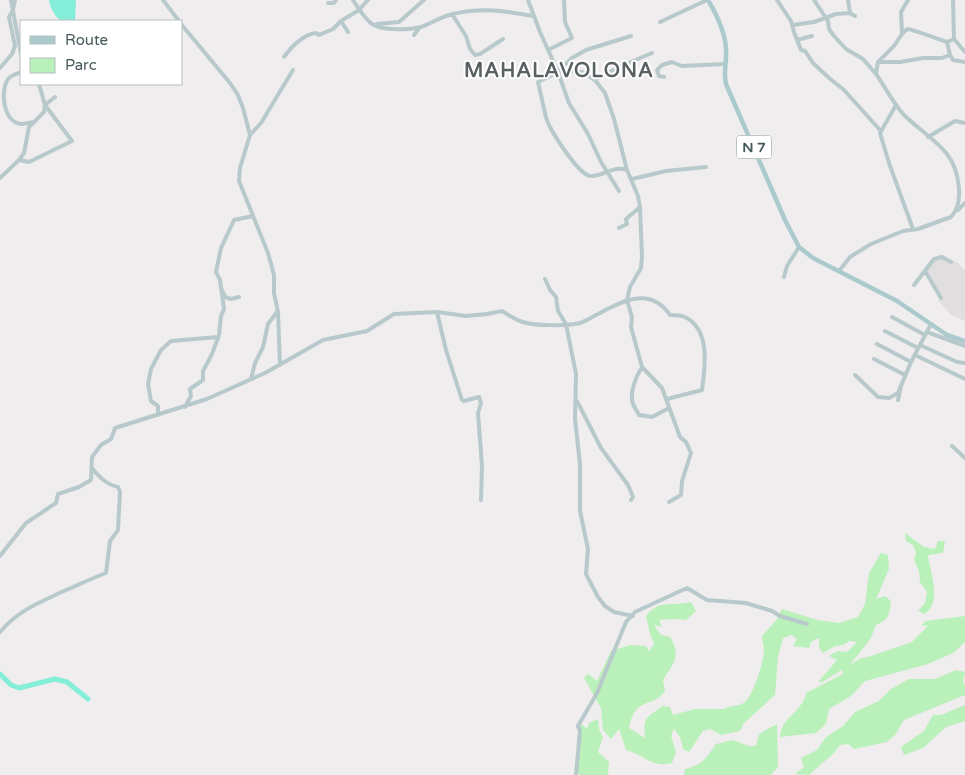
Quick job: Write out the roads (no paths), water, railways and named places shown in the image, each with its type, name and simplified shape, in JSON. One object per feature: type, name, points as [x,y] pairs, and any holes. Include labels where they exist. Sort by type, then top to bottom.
[{"type":"main road","name":"N 7","points":[[707,0],[724,37],[726,48],[726,84],[785,220],[800,246],[813,258],[897,301],[946,334],[965,341]]},
{"type":"street","points":[[11,0],[20,49]]},
{"type":"street","points":[[0,68],[15,50],[16,46],[10,17],[15,0]]},
{"type":"street","points":[[163,0],[178,20]]},
{"type":"street","points":[[328,3],[334,3],[336,0]]},
{"type":"street","points":[[354,0],[372,24],[401,30],[420,27],[452,14],[478,10],[533,16]]},
{"type":"street","points":[[284,56],[290,48],[307,34],[316,33],[319,35],[326,33],[341,21],[360,10],[368,0]]},
{"type":"street","points":[[372,24],[399,22],[424,0]]},
{"type":"street","points":[[528,0],[533,16],[559,71],[569,103],[619,191]]},
{"type":"street","points":[[548,50],[572,38],[566,22],[564,0]]},
{"type":"street","points":[[660,22],[707,0]]},
{"type":"street","points":[[777,0],[786,11],[801,50],[805,51],[813,63],[844,90],[880,130],[889,163],[914,229]]},
{"type":"street","points":[[814,0],[828,21],[829,29],[834,36],[846,49],[863,59],[876,74],[904,115],[947,154],[958,174],[962,195],[955,213]]},
{"type":"street","points":[[848,0],[850,13]]},
{"type":"street","points":[[902,34],[901,12],[908,0]]},
{"type":"street","points":[[952,0],[954,39],[965,52]]},
{"type":"street","points":[[793,26],[836,14],[850,13],[855,16]]},
{"type":"street","points":[[452,14],[466,36],[474,55],[480,54],[503,39]]},
{"type":"street","points":[[341,21],[348,32]]},
{"type":"street","points":[[182,25],[238,95],[250,135]]},
{"type":"street","points":[[414,35],[420,27]]},
{"type":"street","points":[[876,74],[878,62],[894,46],[906,30],[911,29],[920,34],[947,42],[954,39]]},
{"type":"street","points":[[627,170],[619,168],[592,176],[583,172],[564,149],[546,118],[538,82],[559,71],[572,58],[586,50],[631,36]]},
{"type":"street","points":[[797,40],[812,36]]},
{"type":"street","points":[[947,42],[953,60],[965,62]]},
{"type":"street","points":[[595,80],[652,53]]},
{"type":"street","points":[[878,62],[942,58],[950,55]]},
{"type":"street","points":[[664,77],[659,76],[657,70],[666,62],[674,62],[682,66],[725,64]]},
{"type":"street","points":[[280,365],[278,312],[274,293],[274,275],[268,253],[239,181],[239,174],[250,135],[261,123],[293,70]]},
{"type":"street","points":[[559,71],[582,72],[595,80],[605,93],[619,134],[627,170],[638,196],[642,258],[641,268],[630,287],[627,300],[632,317],[632,327],[642,367],[662,388],[680,437],[686,442],[691,454],[682,481],[681,495],[669,502]]},
{"type":"street","points":[[20,72],[7,80],[2,96],[3,102],[13,121],[22,124],[34,122]]},
{"type":"street","points":[[19,160],[29,162],[72,141],[45,105],[39,85]]},
{"type":"street","points":[[0,178],[24,153],[29,128],[44,112],[45,105],[55,97]]},
{"type":"street","points":[[880,130],[896,105]]},
{"type":"street","points":[[928,137],[954,121],[965,123]]},
{"type":"street","points":[[632,179],[666,171],[706,167]]},
{"type":"street","points":[[840,271],[850,257],[863,248],[904,231],[947,219],[965,203]]},
{"type":"street","points":[[619,228],[626,225],[626,218],[640,208]]},
{"type":"street","points":[[239,297],[231,299],[225,297],[216,272],[221,248],[234,220],[253,216]]},
{"type":"street","points":[[784,277],[787,266],[800,246]]},
{"type":"street","points":[[914,285],[934,259],[942,257],[951,262]]},
{"type":"street","points":[[925,271],[941,298]]},
{"type":"street","points":[[545,279],[556,297],[558,311],[566,324],[576,374],[575,419],[580,464],[580,511],[588,549],[586,574],[605,606],[614,612],[633,616]]},
{"type":"street","points":[[186,407],[191,396],[190,389],[203,380],[202,371],[212,354],[218,337],[224,309],[221,295],[222,288]]},
{"type":"street","points":[[0,556],[26,523],[56,503],[58,494],[79,487],[91,480],[92,457],[101,445],[112,439],[115,428],[207,399],[280,365],[323,340],[367,331],[394,314],[438,312],[466,316],[502,311],[523,322],[546,325],[582,323],[627,300],[646,298],[664,307],[670,315],[685,317],[697,326],[704,342],[705,370],[702,390],[667,399]]},
{"type":"street","points":[[251,379],[255,363],[263,347],[268,324],[278,312]]},
{"type":"street","points":[[438,312],[446,350],[462,400],[479,397],[481,400],[478,413],[482,466],[481,500]]},
{"type":"street","points":[[892,317],[926,333],[965,346]]},
{"type":"street","points":[[855,375],[878,396],[889,398],[898,393],[911,362],[931,324]]},
{"type":"street","points":[[885,331],[919,347],[965,364]]},
{"type":"street","points":[[158,416],[158,406],[151,401],[148,384],[151,369],[161,350],[171,341],[218,337]]},
{"type":"street","points":[[877,344],[911,362]]},
{"type":"street","points":[[915,355],[965,378]]},
{"type":"street","points":[[874,359],[905,376]]},
{"type":"street","points":[[642,367],[633,389],[632,402],[639,415],[652,417],[669,408]]},
{"type":"street","points":[[898,400],[901,384]]},
{"type":"street","points":[[576,401],[601,448],[628,485],[633,497],[631,500]]},
{"type":"street","points":[[952,446],[965,458]]},
{"type":"street","points":[[0,632],[9,621],[43,599],[106,573],[110,540],[118,530],[120,492],[118,487],[99,477],[92,468]]},
{"type":"street","points":[[576,775],[580,731],[578,726],[597,693],[626,622],[635,612],[687,588],[708,600],[746,603],[772,610],[780,616],[807,624]]},
{"type":"waterway","points":[[0,674],[11,685],[19,688],[55,679],[67,682],[88,699]]},
{"type":"district","name":"MAHALAVOLONA","points":[[559,71]]}]
